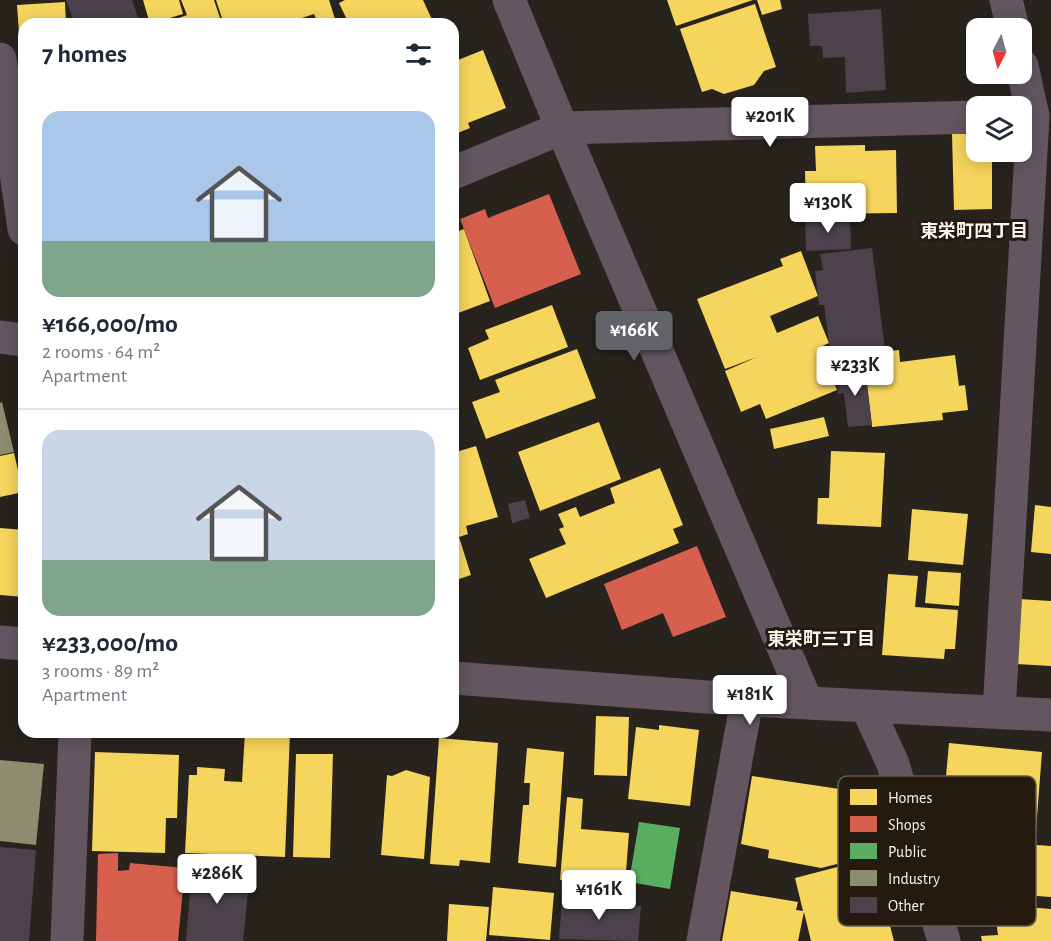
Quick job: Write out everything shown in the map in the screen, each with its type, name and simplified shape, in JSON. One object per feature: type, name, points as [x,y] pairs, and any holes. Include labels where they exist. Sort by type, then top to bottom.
[{"type":"street","points":[[509,0],[807,703]]},
{"type":"street","points":[[1006,0],[1010,18]]},
{"type":"street","points":[[0,59],[18,186]]},
{"type":"street","points":[[999,712],[1035,118],[1026,84]]},
{"type":"street","points":[[459,171],[562,128],[966,117]]},
{"type":"street","points":[[0,338],[18,340]]},
{"type":"street","points":[[0,642],[18,644]]},
{"type":"street","points":[[459,678],[747,700],[1051,715]]},
{"type":"street","points":[[703,941],[747,700]]},
{"type":"street","points":[[867,707],[896,776]]},
{"type":"street","points":[[67,941],[75,738]]},
{"type":"street","points":[[940,926],[944,941]]},
{"type":"building: Homes","points":[[143,0],[179,0],[183,14],[170,18],[148,18]]},
{"type":"building: Homes","points":[[181,0],[214,0],[220,18],[179,18],[187,15]]},
{"type":"building: Homes","points":[[216,0],[329,0],[335,18],[316,18],[314,14],[302,18],[222,18]]},
{"type":"building: Homes","points":[[345,0],[423,0],[431,18],[346,18],[339,3]]},
{"type":"building: Homes","points":[[667,0],[753,0],[676,26]]},
{"type":"building: Homes","points":[[757,0],[780,0],[782,9],[762,15]]},
{"type":"building: Homes","points":[[65,2],[66,18],[18,19],[17,5]]},
{"type":"building: Homes","points":[[755,4],[776,67],[764,71],[754,85],[724,94],[712,89],[702,92],[680,29]]},
{"type":"building: Homes","points":[[483,50],[506,108],[468,123],[470,128],[459,133],[459,60]]},
{"type":"building: Homes","points":[[952,134],[966,134],[966,162],[992,162],[992,209],[954,210]]},
{"type":"building: Homes","points":[[865,145],[865,151],[896,150],[897,213],[816,214],[816,212],[806,212],[805,171],[816,171],[815,146]]},
{"type":"building: Homes","points":[[464,229],[490,301],[459,313],[459,231]]},
{"type":"building: Homes","points":[[801,251],[818,296],[770,316],[777,333],[818,316],[829,343],[820,347],[837,390],[766,419],[760,404],[741,412],[725,371],[757,357],[725,369],[697,299],[783,266],[780,259]]},
{"type":"building: Homes","points":[[552,305],[568,347],[480,380],[468,348],[489,339],[485,330]]},
{"type":"building: Homes","points":[[577,349],[596,398],[486,439],[472,402],[500,392],[495,380]]},
{"type":"building: Homes","points":[[899,350],[900,362],[955,355],[959,386],[965,385],[968,410],[942,413],[943,420],[872,427],[865,366],[873,364],[872,359],[877,358],[876,353]]},
{"type":"building: Homes","points":[[824,417],[829,436],[774,449],[770,429]]},
{"type":"building: Homes","points":[[599,422],[621,479],[540,511],[518,452]]},
{"type":"building: Homes","points":[[476,446],[498,517],[466,526],[468,534],[459,537],[459,451]]},
{"type":"building: Homes","points":[[831,451],[885,453],[881,527],[817,524],[818,498],[829,498]]},
{"type":"building: Homes","points":[[14,453],[18,470],[18,493],[0,497],[0,456]]},
{"type":"building: Homes","points":[[660,468],[683,525],[673,529],[679,543],[546,598],[529,559],[566,544],[559,529],[564,527],[558,514],[576,507],[580,517],[615,503],[610,488]]},
{"type":"building: Homes","points":[[1035,505],[1051,507],[1051,554],[1031,552]]},
{"type":"building: Homes","points":[[912,509],[968,514],[963,565],[908,560]]},
{"type":"building: Homes","points":[[0,528],[18,530],[18,596],[0,595]]},
{"type":"building: Homes","points":[[459,537],[471,575],[459,579]]},
{"type":"building: Homes","points":[[928,571],[961,573],[959,606],[925,603]]},
{"type":"building: Homes","points":[[888,574],[918,576],[915,607],[958,610],[955,649],[945,649],[944,659],[882,655]]},
{"type":"building: Homes","points":[[1019,599],[1051,601],[1051,666],[1014,664]]},
{"type":"building: Homes","points":[[596,716],[629,717],[627,776],[594,775]]},
{"type":"building: Homes","points":[[659,725],[699,730],[690,806],[628,799],[636,727],[659,730]]},
{"type":"building: Homes","points":[[245,738],[290,738],[285,857],[185,853],[189,775],[197,775],[197,767],[225,769],[224,781],[242,782]]},
{"type":"building: Homes","points":[[439,738],[498,743],[490,863],[460,860],[459,866],[430,864]]},
{"type":"building: Homes","points":[[949,743],[1042,752],[1036,830],[1036,776],[946,776]]},
{"type":"building: Homes","points":[[527,748],[564,752],[556,867],[518,863],[523,805],[529,805],[530,783],[524,783]]},
{"type":"building: Homes","points":[[95,752],[179,755],[177,818],[166,818],[165,853],[92,851]]},
{"type":"building: Homes","points":[[296,754],[333,754],[330,858],[293,857]]},
{"type":"building: Homes","points":[[406,770],[430,777],[424,859],[381,855],[387,775],[392,776]]},
{"type":"building: Homes","points":[[752,776],[838,789],[838,864],[821,868],[768,858],[769,850],[741,844]]},
{"type":"building: Homes","points":[[567,797],[583,799],[581,829],[629,833],[624,898],[576,894],[577,882],[560,880]]},
{"type":"building: Homes","points":[[1036,845],[1051,846],[1051,897],[1036,896]]},
{"type":"building: Homes","points":[[838,867],[838,926],[890,926],[894,941],[811,941],[804,912],[798,941],[722,941],[731,891],[798,902],[796,910],[803,911],[795,878]]},
{"type":"building: Homes","points":[[493,887],[554,893],[550,940],[489,935]]},
{"type":"building: Homes","points":[[449,904],[489,907],[486,941],[447,941]]},
{"type":"building: Homes","points":[[1036,908],[1051,909],[1051,941],[982,941],[981,936],[998,935],[997,926],[1036,926]]},
{"type":"building: Shops","points":[[549,194],[581,274],[495,308],[460,219],[485,209],[488,218]]},
{"type":"building: Shops","points":[[697,546],[726,617],[673,637],[663,613],[622,630],[604,584]]},
{"type":"building: Shops","points":[[118,853],[118,871],[129,870],[130,863],[185,868],[178,941],[96,941],[98,854]]},
{"type":"building: Public","points":[[639,822],[680,828],[670,889],[629,882]]},
{"type":"building: Industry","points":[[2,402],[14,452],[0,455],[0,403]]},
{"type":"building: Industry","points":[[0,760],[44,764],[36,845],[0,841]]},
{"type":"building: Other","points":[[66,0],[132,0],[138,18],[73,18]]},
{"type":"building: Other","points":[[881,9],[886,90],[846,93],[845,57],[823,58],[822,46],[810,46],[808,14]]},
{"type":"building: Other","points":[[850,217],[851,249],[806,251],[805,219]]},
{"type":"building: Other","points":[[872,248],[885,350],[875,352],[876,358],[832,364],[824,305],[819,305],[815,271],[823,270],[820,254]]},
{"type":"building: Other","points":[[865,369],[872,425],[848,427],[844,393],[838,394],[836,372]]},
{"type":"building: Other","points":[[525,500],[530,518],[512,523],[508,504]]},
{"type":"building: Other","points":[[0,847],[36,850],[29,941],[0,941]]},
{"type":"building: Other","points":[[192,867],[250,873],[243,941],[186,941]]},
{"type":"building: Other","points":[[562,900],[641,906],[638,941],[559,939]]},
{"type":"district","name":"東栄町四丁目","points":[[974,232]]},
{"type":"district","name":"東栄町三丁目","points":[[821,640]]}]
